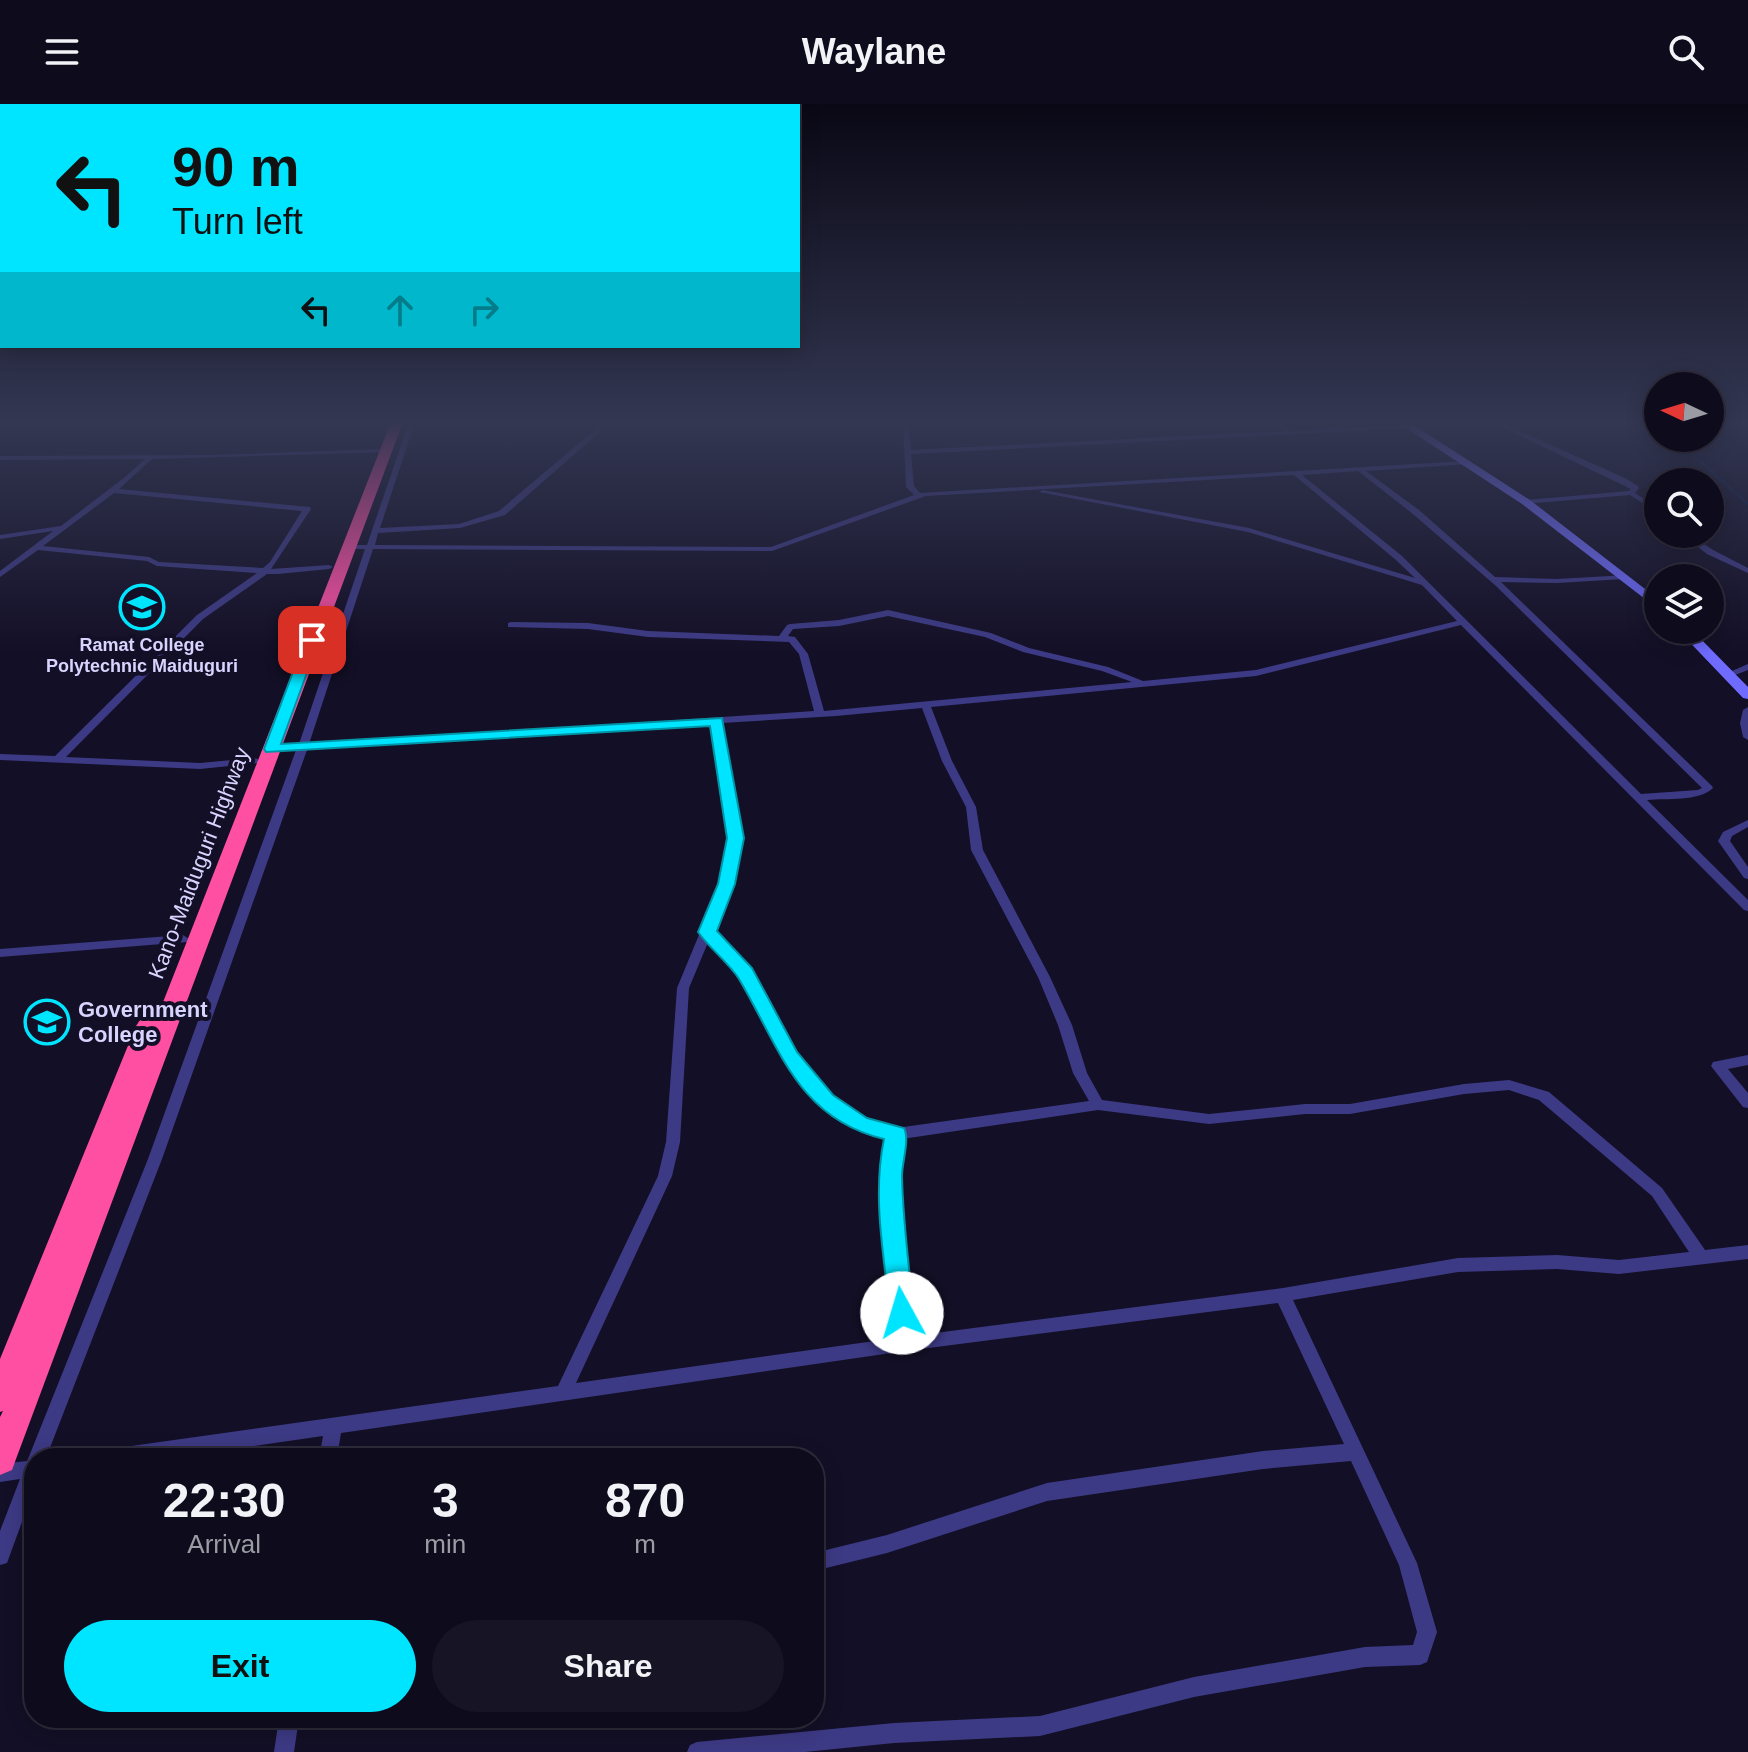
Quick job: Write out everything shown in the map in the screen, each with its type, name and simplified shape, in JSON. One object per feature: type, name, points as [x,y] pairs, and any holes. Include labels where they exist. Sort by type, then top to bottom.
[{"type":"highway","name":"Kano-Maiduguri Highway","points":[[0,1459],[263,755],[329,567],[359,499]]},
{"type":"highway","name":"Kano-Maiduguri Highway","points":[[0,1397],[183,939],[359,547],[370,499]]},
{"type":"street","points":[[0,575],[102,499]]},
{"type":"street","points":[[57,760],[200,617],[265,571],[306,512],[306,507],[208,499]]},
{"type":"street","points":[[41,1448],[155,1159],[303,746],[359,547],[375,531],[386,499]]},
{"type":"street","points":[[375,531],[460,526],[502,513],[518,499]]},
{"type":"street","points":[[359,547],[772,549],[907,499]]},
{"type":"street","points":[[1080,499],[1249,530],[1424,584]]},
{"type":"street","points":[[1328,499],[1399,558],[1746,902]]},
{"type":"street","points":[[1399,499],[1494,579],[1708,788],[1701,793],[1639,797]]},
{"type":"street","points":[[1521,499],[1644,593]]},
{"type":"street","points":[[1526,502],[1562,499]]},
{"type":"street","points":[[0,537],[64,528]]},
{"type":"street","points":[[38,548],[149,559],[157,564],[265,571],[329,567]]},
{"type":"street","points":[[1704,548],[1748,571]]},
{"type":"street","points":[[1494,579],[1557,581],[1624,577]]},
{"type":"street","points":[[783,637],[790,627],[839,623],[888,613],[988,635],[1026,650],[1105,669],[1144,683]]},
{"type":"street","points":[[0,757],[200,766],[303,746],[926,705],[1256,673],[1463,622]]},
{"type":"street","points":[[511,625],[588,626],[648,634],[792,639],[801,649],[820,714]]},
{"type":"street","points":[[1699,644],[1748,695]]},
{"type":"street","points":[[1730,674],[1748,667]]},
{"type":"street","points":[[926,705],[947,761],[971,807],[977,850],[1044,977],[1065,1025],[1080,1073],[1098,1105]]},
{"type":"street","points":[[1748,710],[1745,723],[1748,737]]},
{"type":"street","points":[[563,1393],[665,1176],[674,1128],[683,988],[726,884],[736,838],[717,721]]},
{"type":"street","points":[[1747,874],[1724,841],[1727,834],[1748,823]]},
{"type":"street","points":[[708,932],[745,973],[789,1056],[826,1100],[861,1125],[896,1134],[1098,1105],[1209,1119],[1305,1109],[1350,1109],[1464,1089],[1509,1085],[1544,1096],[1657,1192],[1701,1258]]},
{"type":"street","points":[[0,953],[183,939]]},
{"type":"street","points":[[1748,1060],[1718,1066],[1748,1103]]},
{"type":"street","points":[[896,1134],[891,1161],[892,1222],[905,1344]]},
{"type":"street","points":[[180,1448],[905,1344],[1283,1295],[1458,1265],[1557,1262],[1619,1267],[1748,1252]]},
{"type":"street","points":[[697,1752],[894,1733],[1040,1726],[1194,1687],[1365,1657],[1420,1655],[1427,1632],[1408,1563],[1283,1295]]},
{"type":"street","points":[[330,1448],[333,1426]]},
{"type":"street","points":[[824,1560],[887,1544],[1047,1492],[1263,1460],[1356,1452]]},
{"type":"street","points":[[0,1473],[24,1467]]},
{"type":"street","points":[[0,1556],[24,1492]]},
{"type":"street","points":[[284,1752],[288,1728]]},
{"type":"waterway","points":[[1742,499],[1748,504]]},
{"type":"place","name":"Ramat College Polytechnic Maiduguri","points":[[142,607]]},
{"type":"place","name":"Government College","points":[[47,1022]]},
{"type":"route","points":[[312,640],[271,749],[717,721],[736,838],[726,884],[708,932],[745,973],[789,1056],[826,1100],[861,1125],[896,1134],[891,1161],[892,1222],[902,1313]]}]
